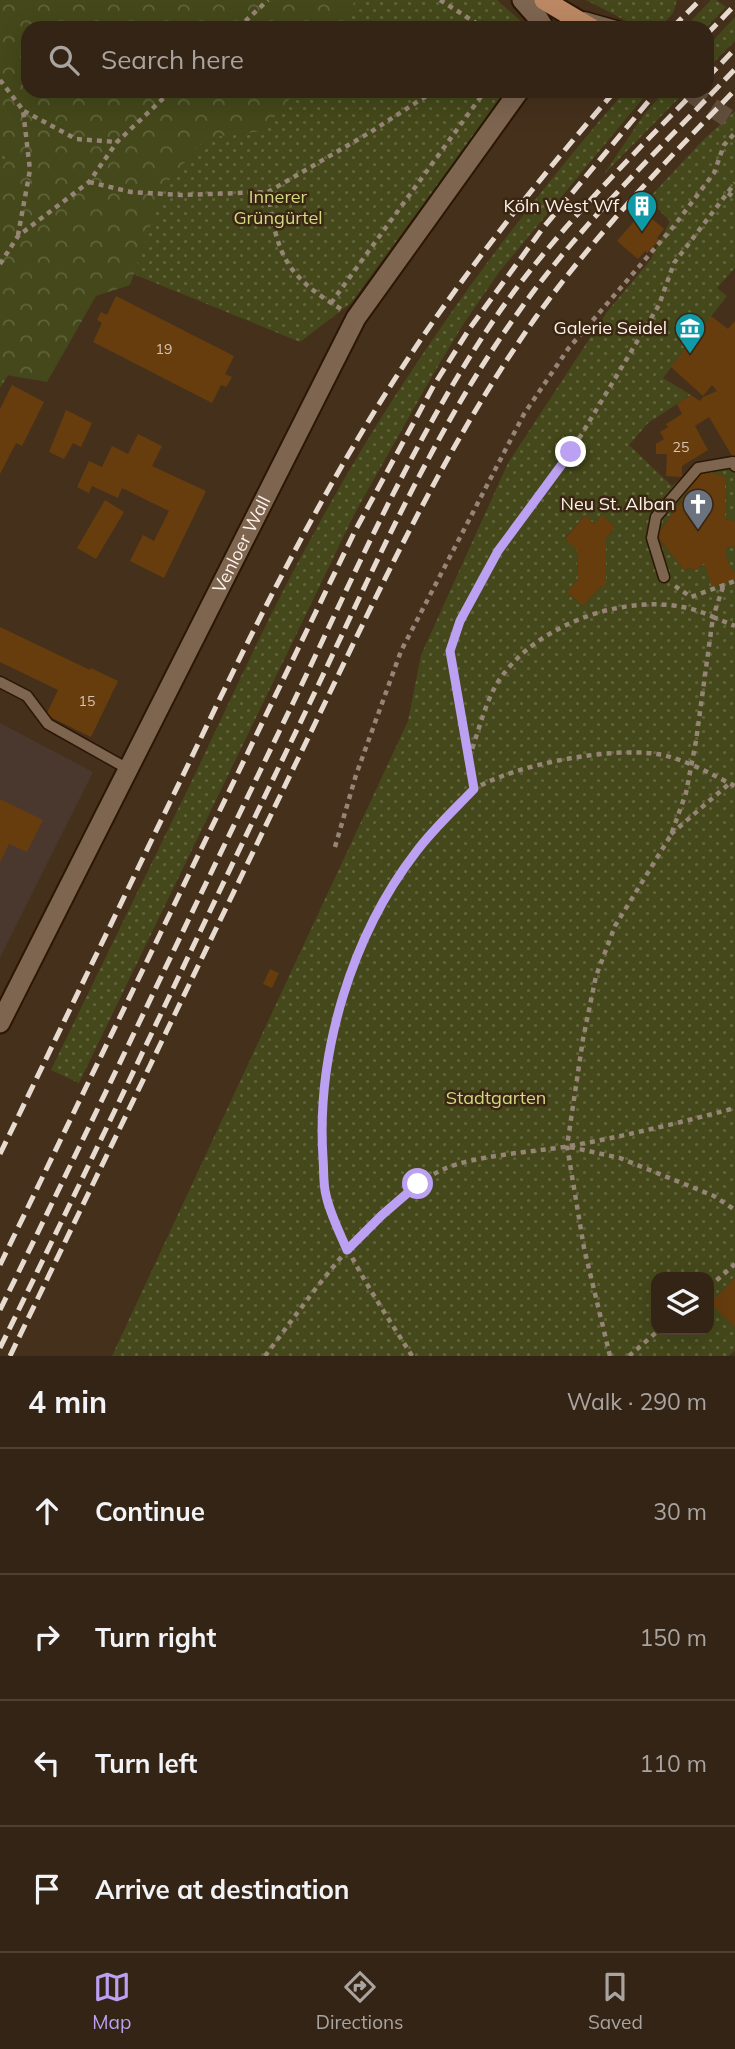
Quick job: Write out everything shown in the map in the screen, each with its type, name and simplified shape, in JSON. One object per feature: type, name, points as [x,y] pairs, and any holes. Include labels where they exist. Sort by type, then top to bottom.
[{"type":"main road","points":[[553,5],[579,21]]},
{"type":"street","points":[[522,0],[540,21]]},
{"type":"street","name":"Venloer Wall","points":[[0,1023],[356,318],[514,98]]},
{"type":"lane","points":[[553,5],[602,21]]},
{"type":"lane","points":[[664,577],[652,538],[656,517],[698,467],[733,463],[735,466]]},
{"type":"lane","points":[[0,682],[27,696],[48,724],[128,769]]},
{"type":"path","points":[[246,21],[268,0]]},
{"type":"path","points":[[440,0],[473,21]]},
{"type":"path","points":[[0,80],[23,110],[76,139],[117,142]]},
{"type":"path","points":[[0,264],[18,236],[89,182],[117,142],[164,98]]},
{"type":"path","points":[[89,182],[131,192],[181,195],[268,192],[423,98]]},
{"type":"path","points":[[331,303],[480,98]]},
{"type":"path","points":[[18,236],[30,170],[23,110]]},
{"type":"path","points":[[335,847],[355,775],[401,651],[524,414],[568,349],[674,226],[714,173],[724,145],[735,133]]},
{"type":"path","points":[[474,789],[450,651],[460,621],[498,551],[571,452],[659,305],[674,263],[735,183]]},
{"type":"path","points":[[268,192],[273,230],[284,258],[306,286],[356,318]]},
{"type":"path","points":[[728,193],[735,198]]},
{"type":"path","points":[[664,577],[691,597],[735,581]]},
{"type":"path","points":[[610,1356],[584,1248],[567,1146],[583,1039],[596,976],[615,926],[671,835],[686,793],[713,617],[723,587]]},
{"type":"path","points":[[468,758],[495,687],[524,651],[566,623],[603,611],[647,604],[676,605],[701,611],[735,626]]},
{"type":"path","points":[[412,1356],[347,1250],[326,1195],[323,1147],[326,1068],[335,1017],[368,930],[416,851],[474,789],[514,771],[617,754],[657,754],[690,765],[732,785],[671,835]]},
{"type":"path","points":[[265,1356],[347,1250],[418,1184],[445,1168],[567,1146],[735,1108]]},
{"type":"path","points":[[567,1146],[620,1158],[714,1196],[735,1210]]},
{"type":"path","points":[[714,1283],[735,1264]]},
{"type":"path","points":[[629,1356],[653,1335]]},
{"type":"shaded area","points":[[0,723],[93,772],[0,957]]},
{"type":"green space","name":"Innerer Grüngürtel","points":[[0,0],[497,0],[521,21],[21,21],[21,98],[501,98],[351,303],[300,342],[84,254],[0,388]]},
{"type":"green space","points":[[0,0],[355,0],[346,21],[21,21],[21,98],[290,98],[263,131],[206,138],[164,186],[130,285],[96,296],[47,382],[0,374],[0,173],[6,161],[0,141]]},
{"type":"green space","points":[[586,0],[677,0],[673,13],[666,21],[626,21]]},
{"type":"green space","points":[[711,0],[716,0],[726,7],[713,21],[691,21]]},
{"type":"green space","points":[[735,17],[735,41],[714,62],[714,40]]},
{"type":"green space","points":[[619,98],[643,98],[500,271],[464,323],[356,511],[79,1083],[51,1070],[304,550],[354,463],[424,352],[501,245]]},
{"type":"green space","points":[[659,98],[679,98],[604,174],[645,113]]},
{"type":"green space","name":"Stadtgarten","points":[[735,111],[735,268],[717,288],[727,296],[663,378],[691,395],[648,423],[629,445],[672,486],[695,467],[735,461],[735,521],[725,519],[725,511],[682,499],[657,536],[684,570],[696,570],[702,564],[726,556],[726,548],[735,546],[735,1278],[714,1300],[714,1272],[651,1272],[651,1335],[714,1335],[714,1306],[735,1327],[735,1350],[729,1356],[112,1356],[408,721],[421,655],[508,463],[607,312],[651,259],[670,221],[648,199],[703,140]],"holes":[[[585,515],[594,524],[602,516],[615,527],[606,538],[606,586],[601,586],[583,606],[567,592],[578,579],[577,550],[565,538]]]},
{"type":"building","name":"Köln West Wf","points":[[643,211],[664,229],[657,238],[659,240],[638,259],[617,241]]},
{"type":"building","points":[[116,296],[234,356],[225,374],[232,377],[226,387],[221,385],[212,403],[93,342],[102,323],[97,320],[101,312],[107,315]]},
{"type":"building","points":[[711,316],[728,329],[735,321],[735,461],[709,417],[695,426],[708,450],[682,466],[682,477],[666,476],[667,454],[656,454],[656,444],[664,439],[660,432],[668,427],[666,424],[682,414],[677,404],[691,395],[700,401],[717,391],[712,385],[703,396],[671,367]]},
{"type":"building","points":[[12,385],[44,402],[22,446],[16,443],[0,474],[0,409]]},
{"type":"building","points":[[66,410],[92,423],[81,447],[73,443],[64,459],[49,452]]},
{"type":"building","points":[[138,434],[162,446],[152,466],[206,491],[164,578],[130,561],[143,535],[154,541],[169,511],[122,488],[118,498],[92,486],[89,493],[77,487],[89,461],[102,467],[112,446],[128,454]]},
{"type":"building","name":"Neu St. Alban","points":[[702,470],[725,477],[725,519],[735,521],[735,546],[726,548],[726,556],[732,572],[735,571],[735,579],[712,587],[704,563],[696,570],[684,570],[657,536]]},
{"type":"building","points":[[105,500],[124,512],[96,559],[77,548]]},
{"type":"building","points":[[585,515],[594,524],[602,515],[615,527],[606,538],[606,586],[601,586],[583,606],[567,592],[578,579],[577,550],[565,539]]},
{"type":"building","points":[[0,627],[118,681],[91,737],[46,715],[58,690],[0,662]]},
{"type":"building","points":[[0,799],[43,820],[27,852],[9,844],[0,862]]},
{"type":"building","points":[[270,969],[279,973],[272,988],[263,984]]},
{"type":"building","points":[[735,1278],[735,1327],[714,1307],[714,1299]]},
{"type":"tunnel","points":[[698,98],[735,123]]},
{"type":"railway","points":[[679,21],[700,0]]},
{"type":"railway","points":[[714,27],[735,5]]},
{"type":"railway","points":[[714,71],[735,49]]},
{"type":"railway","points":[[714,91],[735,69]]},
{"type":"railway","points":[[10,1356],[378,593],[467,424],[536,317],[582,257],[656,172],[735,90]]},
{"type":"railway","points":[[0,1154],[235,667],[341,467],[424,334],[476,262],[609,98]]},
{"type":"railway","points":[[0,1265],[355,531],[434,385],[470,328],[543,228],[651,98]]},
{"type":"railway","points":[[0,1310],[365,551],[442,402],[502,308],[546,251],[594,196],[688,98]]},
{"type":"railway","points":[[0,1348],[428,459],[485,361],[541,281],[594,218],[707,98]]},
{"type":"place","name":"Köln West Wf","points":[[642,233]]},
{"type":"place","name":"Galerie Seidel","points":[[690,355]]},
{"type":"place","name":"Neu St. Alban","points":[[698,531]]},
{"type":"route","points":[[418,1184],[347,1250],[326,1195],[323,1147],[326,1068],[335,1017],[368,930],[393,885],[416,851],[474,789],[450,651],[460,621],[498,551],[571,452]]}]
